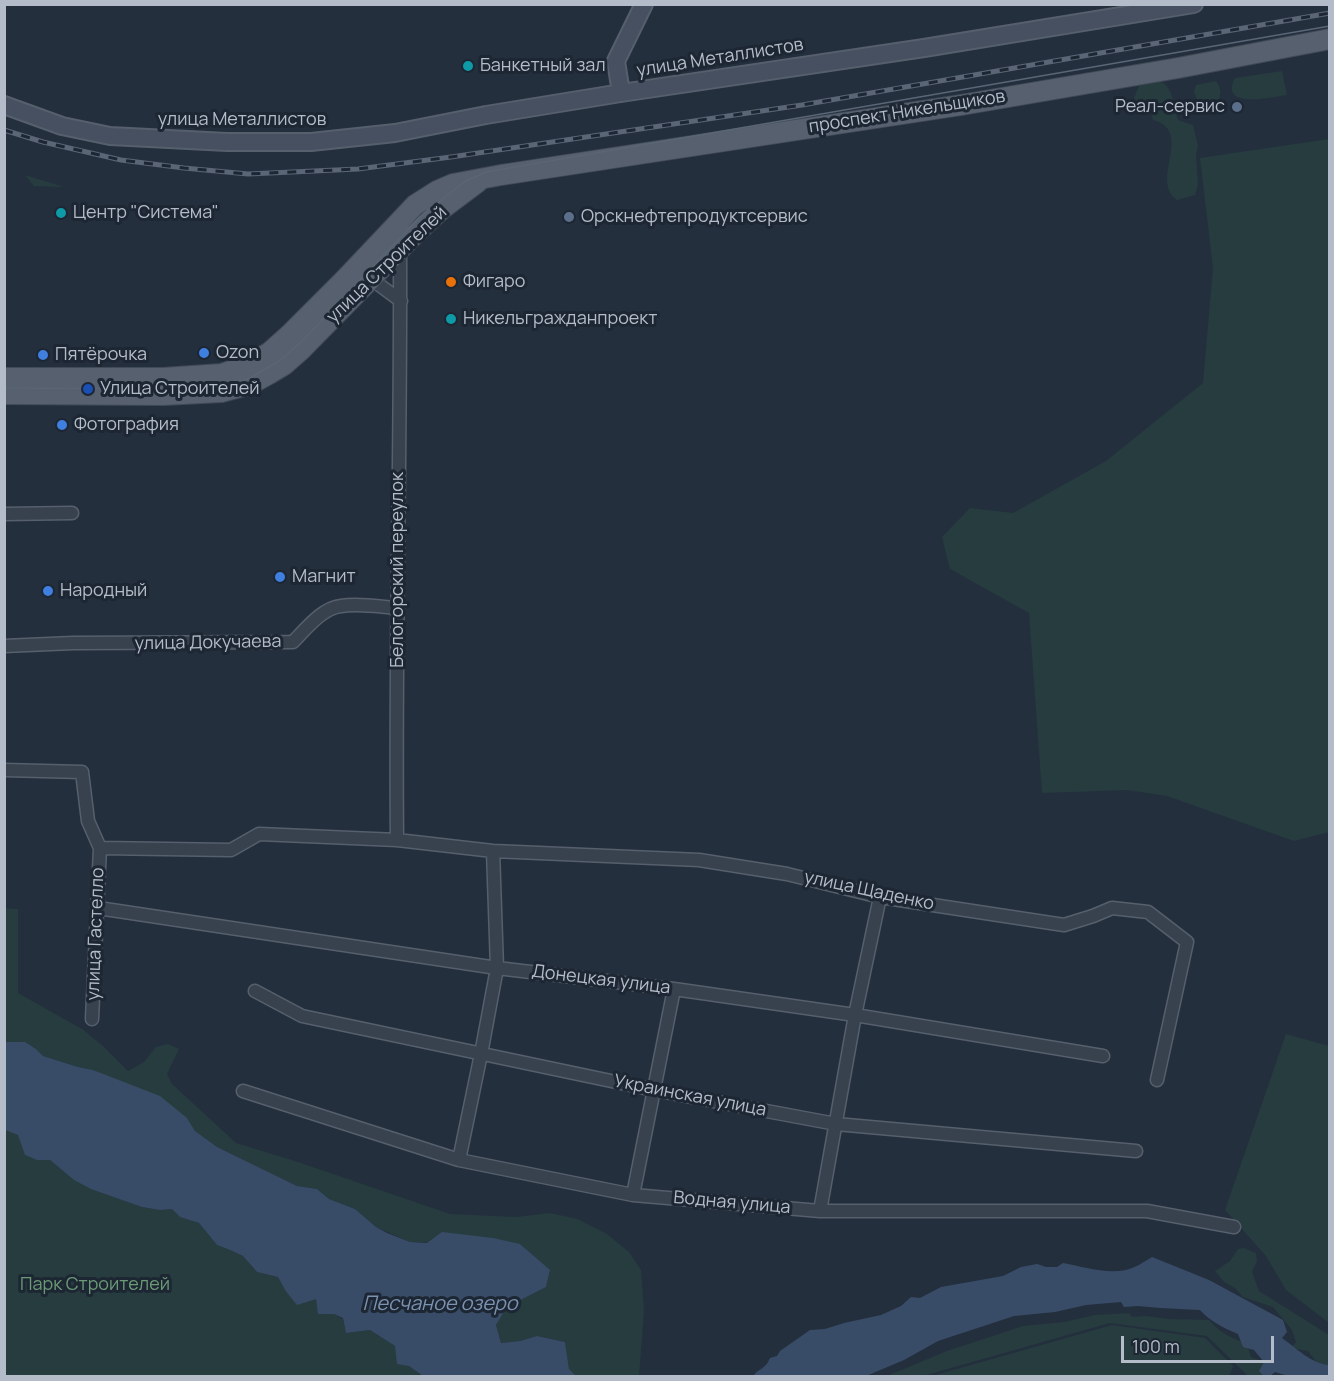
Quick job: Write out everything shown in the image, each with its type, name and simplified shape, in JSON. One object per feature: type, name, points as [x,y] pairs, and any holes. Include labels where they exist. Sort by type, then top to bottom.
[{"type":"main road","points":[[621,93],[616,62],[644,4]]},
{"type":"main road","name":"улица Металлистов","points":[[4,105],[62,126],[110,136],[227,142],[311,142],[395,133],[621,93],[924,48],[1194,4]]},
{"type":"main road","name":"проспект Никельщиков","points":[[483,178],[961,105],[1328,41]]},
{"type":"main road","name":"улица Строителей","points":[[4,378],[76,386],[163,386],[222,374],[248,365],[270,352],[352,285],[408,227],[415,205],[453,184],[483,178]]},
{"type":"main road","name":"улица Строителей","points":[[4,394],[76,386]]},
{"type":"street","name":"Белогорский переулок","points":[[393,242],[401,301],[397,840]]},
{"type":"street","points":[[352,285],[401,301]]},
{"type":"street","points":[[4,514],[72,513]]},
{"type":"street","name":"улица Докучаева","points":[[4,646],[73,643],[293,642],[310,624],[327,611],[341,606],[398,608]]},
{"type":"street","points":[[4,770],[82,772],[87,821],[100,848]]},
{"type":"street","name":"улица Щаденко","points":[[100,848],[231,850],[259,834],[397,840],[493,851],[699,860],[787,874],[880,897],[1064,925],[1112,908],[1148,912],[1187,942],[1157,1080]]},
{"type":"street","name":"улица Гастелло","points":[[92,1019],[100,848]]},
{"type":"street","points":[[459,1160],[498,968],[493,851]]},
{"type":"street","points":[[820,1210],[855,1015],[880,897]]},
{"type":"street","name":"Донецкая улица","points":[[98,908],[498,968],[674,989],[855,1015],[1103,1056]]},
{"type":"street","points":[[633,1195],[674,989]]},
{"type":"street","name":"Украинская улица","points":[[255,990],[302,1016],[654,1090],[836,1125],[1136,1151]]},
{"type":"street","name":"Водная улица","points":[[243,1091],[459,1160],[633,1195],[820,1210],[1147,1211],[1234,1227]]},
{"type":"green space","points":[[1282,71],[1287,95],[1249,99],[1240,98],[1234,94],[1232,88],[1235,78]]},
{"type":"green space","points":[[1157,80],[1163,82],[1170,91],[1178,120],[1193,125],[1198,146],[1196,155],[1198,185],[1195,195],[1177,200],[1170,192],[1168,184],[1167,174],[1172,144],[1170,135],[1165,126],[1153,120],[1150,108],[1139,106],[1134,98],[1140,84]]},
{"type":"green space","points":[[1216,81],[1220,88],[1220,97],[1214,107],[1208,109],[1199,102],[1194,91],[1196,85]]},
{"type":"green space","points":[[1329,139],[1329,832],[1294,841],[1167,796],[1127,790],[1042,793],[1029,613],[950,569],[942,537],[970,508],[1013,513],[1106,461],[1203,383],[1213,268],[1200,158]]},
{"type":"green space","points":[[25,175],[64,187],[34,186]]},
{"type":"green space","points":[[4,908],[18,909],[18,993],[82,1029],[128,1071],[144,1062],[156,1047],[168,1044],[179,1049],[167,1074],[172,1084],[236,1143],[450,1214],[516,1217],[550,1213],[577,1219],[607,1234],[629,1252],[641,1270],[644,1311],[639,1376],[576,1376],[569,1369],[565,1342],[537,1336],[501,1343],[496,1325],[507,1307],[546,1287],[550,1271],[520,1244],[410,1242],[376,1227],[355,1209],[329,1199],[317,1189],[297,1186],[217,1147],[195,1131],[187,1118],[93,1070],[43,1056],[25,1042],[5,1042]]},
{"type":"green space","points":[[1286,1034],[1329,1046],[1329,1323],[1286,1290],[1266,1256],[1225,1210]]},
{"type":"green space","name":"Парк Строителей","points":[[5,1130],[18,1135],[37,1160],[50,1160],[74,1180],[142,1207],[172,1209],[180,1217],[199,1223],[217,1245],[243,1256],[257,1272],[278,1277],[285,1290],[316,1299],[319,1314],[334,1314],[343,1319],[346,1333],[370,1330],[395,1346],[409,1366],[423,1376],[5,1376]]},
{"type":"green space","points":[[1244,1248],[1256,1253],[1257,1261],[1252,1272],[1259,1291],[1329,1335],[1329,1369],[1318,1364],[1308,1351],[1291,1348],[1296,1342],[1292,1330],[1273,1307],[1243,1297],[1235,1288],[1224,1282],[1215,1271],[1230,1261],[1238,1249]]},
{"type":"green space","points":[[1129,1313],[1132,1317],[1209,1320],[1222,1332],[1247,1344],[1251,1357],[1262,1361],[1272,1372],[1270,1376],[1248,1376],[1207,1336],[1110,1323],[923,1376],[887,1376],[947,1351],[1023,1326],[1064,1322],[1095,1315]]},
{"type":"green space","points":[[1112,1325],[1205,1338],[1233,1366],[1229,1376],[932,1376]]},
{"type":"water","name":"Песчаное озеро","points":[[5,1042],[25,1042],[43,1056],[93,1070],[160,1096],[187,1118],[195,1131],[217,1147],[297,1186],[317,1189],[329,1199],[355,1209],[387,1233],[410,1242],[427,1243],[442,1232],[493,1238],[520,1244],[550,1270],[546,1287],[507,1307],[496,1325],[501,1343],[537,1336],[565,1342],[569,1369],[576,1376],[423,1376],[409,1366],[397,1364],[395,1346],[370,1330],[346,1333],[343,1318],[334,1314],[318,1314],[316,1299],[297,1305],[278,1277],[257,1272],[243,1256],[217,1245],[199,1223],[180,1217],[172,1209],[142,1207],[91,1189],[74,1180],[50,1160],[37,1160],[25,1155],[18,1135],[5,1130]]},
{"type":"water","points":[[1152,1257],[1209,1280],[1283,1320],[1287,1332],[1282,1338],[1310,1359],[1329,1365],[1329,1376],[1285,1376],[1275,1372],[1270,1376],[1264,1376],[1259,1371],[1264,1362],[1254,1350],[1243,1347],[1238,1334],[1213,1321],[1200,1310],[1124,1307],[1121,1302],[1014,1316],[938,1341],[904,1360],[866,1376],[753,1376],[766,1365],[770,1358],[777,1356],[780,1351],[810,1330],[825,1329],[881,1315],[901,1306],[911,1297],[920,1298],[941,1287],[1003,1276],[1021,1267],[1037,1264],[1057,1267],[1063,1263],[1094,1270],[1118,1271],[1133,1268]]},
{"type":"tram line","points":[[4,388],[220,387],[250,378],[281,360],[304,339],[419,218],[464,182],[486,172],[1330,26]]},
{"type":"railway","points":[[4,130],[43,142],[121,160],[184,168],[248,174],[358,169],[802,105],[1330,13]]},
{"type":"place","name":"Банкетный зал","points":[[468,66]]},
{"type":"place","name":"Реал-сервис","points":[[1237,107]]},
{"type":"place","name":"Центр \"Система\"","points":[[61,213]]},
{"type":"place","name":"Орскнефтепродуктсервис","points":[[569,217]]},
{"type":"place","name":"Фигаро","points":[[451,282]]},
{"type":"place","name":"Никельгражданпроект","points":[[451,319]]},
{"type":"place","name":"Ozon","points":[[204,353]]},
{"type":"place","name":"Пятёрочка","points":[[43,355]]},
{"type":"place","name":"Улица Строителей","points":[[88,389]]},
{"type":"place","name":"Фотография","points":[[62,425]]},
{"type":"place","name":"Магнит","points":[[280,577]]},
{"type":"place","name":"Народный","points":[[48,591]]}]
